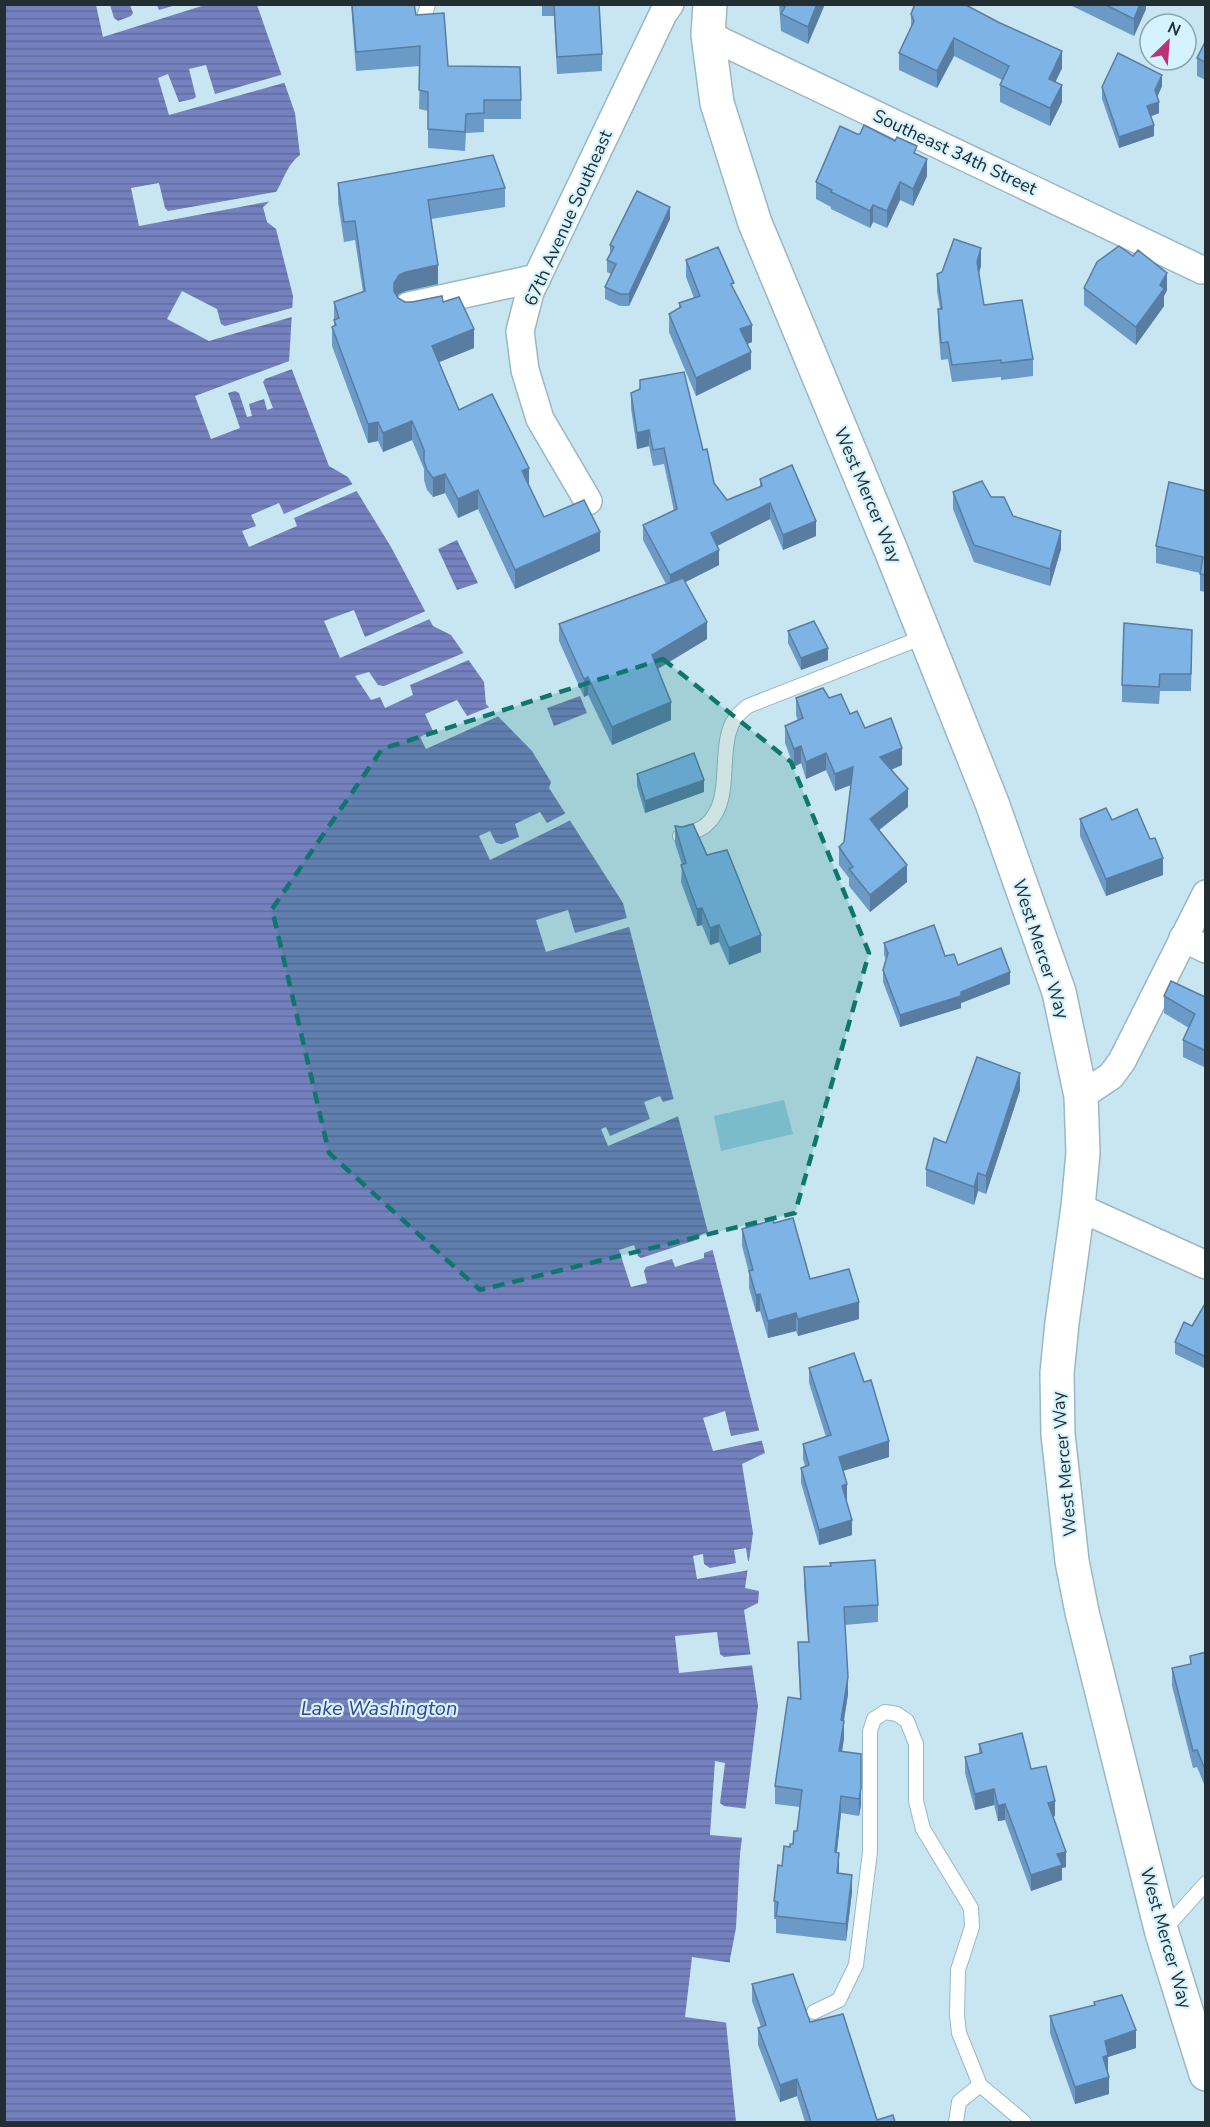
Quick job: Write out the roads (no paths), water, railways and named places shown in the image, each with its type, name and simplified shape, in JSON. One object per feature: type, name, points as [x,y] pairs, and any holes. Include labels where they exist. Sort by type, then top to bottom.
[{"type":"street","name":"67th Avenue Southeast","points":[[588,501],[540,419],[525,370],[520,331],[530,292],[663,14],[670,4]]},
{"type":"street","name":"Southeast 34th Street","points":[[709,20],[1202,270]]},
{"type":"street","name":"West Mercer Way","points":[[709,20],[717,103],[755,223],[926,636],[992,803],[1059,992],[1081,1096],[1083,1153],[1057,1373],[1058,1434],[1072,1561],[1082,1612],[1162,1933],[1204,2061]]},
{"type":"street","points":[[409,306],[537,278]]},
{"type":"street","points":[[1081,1096],[1111,1076],[1122,1061],[1194,944],[1206,894]]},
{"type":"street","points":[[1078,1207],[1206,1266]]},
{"type":"lane","points":[[423,21],[428,4]]},
{"type":"lane","points":[[680,836],[705,827],[714,816],[722,794],[729,732],[737,715],[748,706],[926,636]]},
{"type":"lane","points":[[814,2012],[839,2000],[856,1965],[870,1852],[870,1731],[874,1719],[885,1712],[897,1714],[907,1721],[916,1744],[916,1801],[923,1829],[971,1908],[972,1927],[958,1970],[959,2033],[980,2085],[1024,2122]]},
{"type":"lane","points":[[1162,1933],[1206,1883]]},
{"type":"lane","points":[[956,2122],[959,2102],[980,2085]]},
{"type":"water","name":"Lake Washington","points":[[5,5],[257,5],[295,113],[300,155],[289,167],[274,195],[263,207],[267,222],[276,229],[293,296],[289,362],[329,466],[348,477],[391,547],[433,626],[451,635],[484,682],[486,704],[532,751],[551,782],[549,788],[623,903],[765,1453],[742,1464],[753,1533],[745,1588],[759,1591],[758,1603],[744,1610],[758,1706],[740,1854],[736,1928],[730,1959],[726,2022],[736,2122],[5,2122]]},
{"type":"water","points":[[457,540],[478,583],[457,590],[438,549]]},
{"type":"water","points":[[580,696],[587,713],[554,726],[547,708]]}]
